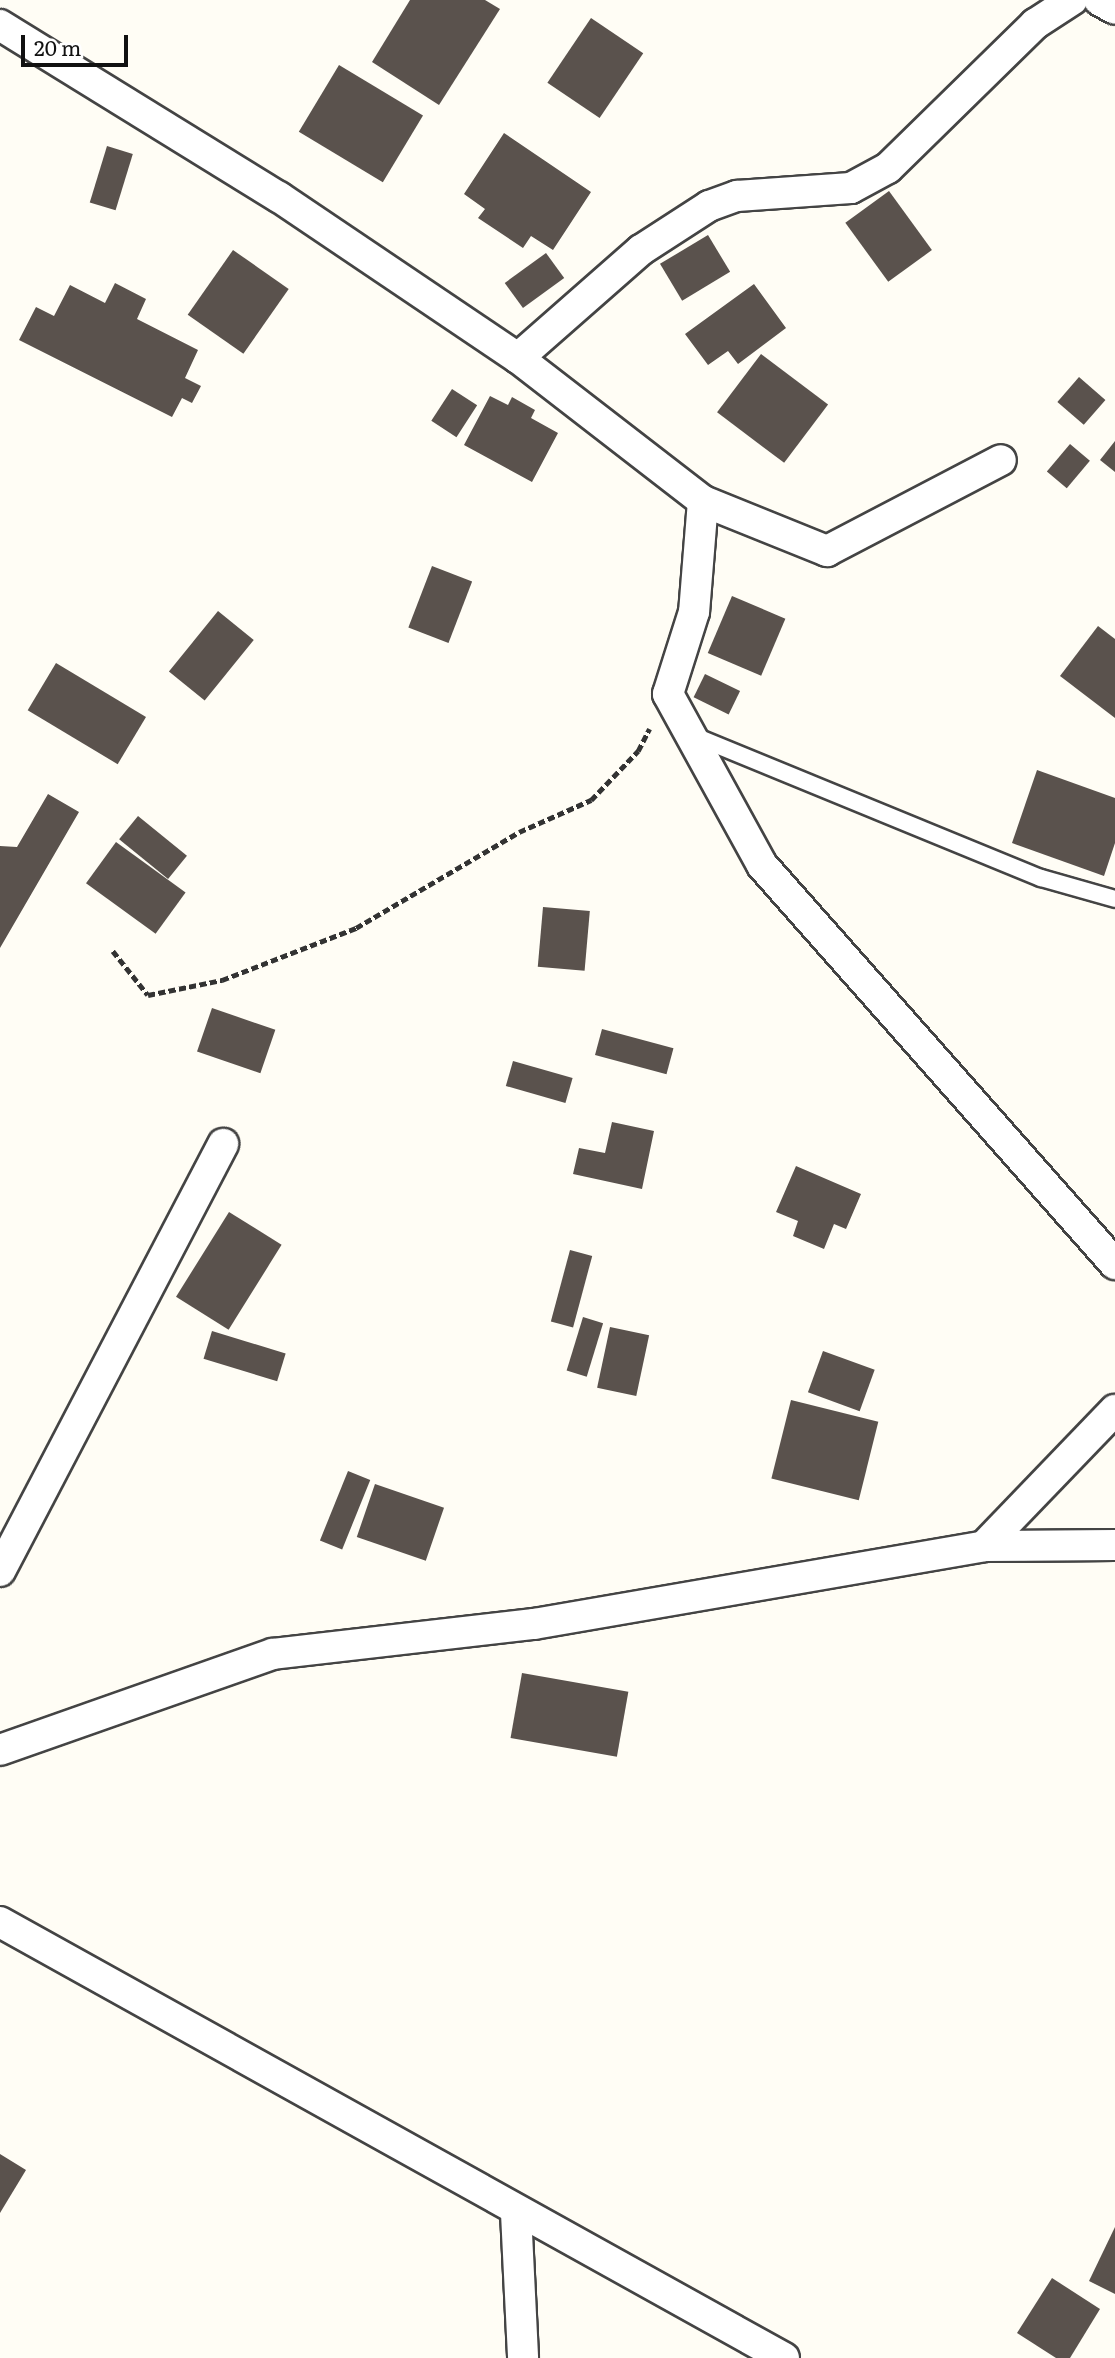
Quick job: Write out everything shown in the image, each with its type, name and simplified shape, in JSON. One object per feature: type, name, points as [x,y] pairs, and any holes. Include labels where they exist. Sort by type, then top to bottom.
[{"type":"street","points":[[518,358],[641,250],[709,206],[737,196],[850,188],[888,168],[1035,24],[1072,0]]},
{"type":"street","points":[[1099,0],[1115,9]]},
{"type":"street","points":[[0,26],[279,197],[518,358],[703,501],[827,551],[1001,460]]},
{"type":"street","points":[[703,501],[694,611],[668,694],[690,735],[762,865],[1115,1264]]},
{"type":"street","points":[[0,1572],[223,1144]]},
{"type":"street","points":[[984,1546],[1115,1410]]},
{"type":"street","points":[[0,1750],[273,1654],[534,1624],[984,1546],[1115,1545]]},
{"type":"street","points":[[0,1922],[516,2213],[784,2358]]},
{"type":"street","points":[[516,2213],[523,2358]]},
{"type":"lane","points":[[690,735],[1041,878],[1115,899]]},
{"type":"path","points":[[113,951],[148,995],[222,980],[356,928],[519,832],[591,800],[638,751],[668,694]]},
{"type":"building","points":[[410,0],[485,0],[500,9],[439,105],[372,62]]},
{"type":"building","points":[[591,18],[643,53],[600,118],[547,83]]},
{"type":"building","points":[[339,65],[423,115],[383,182],[299,132]]},
{"type":"building","points":[[504,133],[591,192],[553,250],[531,236],[523,248],[478,218],[485,209],[464,194]]},
{"type":"building","points":[[107,146],[133,154],[116,210],[90,202]]},
{"type":"building","points":[[889,191],[932,250],[888,282],[845,223]]},
{"type":"building","points":[[708,235],[730,272],[682,301],[660,264]]},
{"type":"building","points":[[233,250],[289,289],[243,354],[188,315]]},
{"type":"building","points":[[546,253],[564,278],[523,308],[505,283]]},
{"type":"building","points":[[115,283],[146,299],[137,319],[198,350],[185,378],[201,386],[192,403],[182,398],[172,417],[19,340],[36,307],[54,316],[70,285],[105,303]]},
{"type":"building","points":[[754,284],[786,328],[738,364],[728,351],[708,365],[685,334]]},
{"type":"building","points":[[761,354],[828,405],[784,463],[717,412]]},
{"type":"building","points":[[1079,377],[1105,400],[1084,425],[1057,402]]},
{"type":"building","points":[[452,389],[477,405],[456,437],[431,421]]},
{"type":"building","points":[[490,396],[508,405],[512,397],[535,410],[531,418],[558,433],[532,482],[464,445]]},
{"type":"building","points":[[1115,441],[1115,472],[1100,460]]},
{"type":"building","points":[[1070,444],[1090,461],[1067,488],[1047,472]]},
{"type":"building","points":[[432,566],[472,581],[448,643],[408,628]]},
{"type":"building","points":[[732,596],[785,619],[761,676],[708,653]]},
{"type":"building","points":[[218,611],[254,640],[205,701],[169,672]]},
{"type":"building","points":[[1098,626],[1115,639],[1115,718],[1060,676]]},
{"type":"building","points":[[56,663],[146,717],[118,764],[28,710]]},
{"type":"building","points":[[705,674],[740,691],[729,714],[694,697]]},
{"type":"building","points":[[1037,770],[1115,798],[1115,843],[1104,876],[1012,843]]},
{"type":"building","points":[[48,794],[79,812],[0,948],[0,846],[17,847]]},
{"type":"building","points":[[138,816],[187,856],[168,879],[119,839]]},
{"type":"building","points":[[116,842],[186,893],[156,934],[86,883]]},
{"type":"building","points":[[543,907],[590,911],[585,971],[538,967]]},
{"type":"building","points":[[212,1008],[275,1030],[260,1073],[197,1051]]},
{"type":"building","points":[[602,1029],[673,1048],[666,1074],[595,1055]]},
{"type":"building","points":[[513,1061],[573,1078],[565,1103],[506,1086]]},
{"type":"building","points":[[612,1122],[654,1131],[642,1189],[573,1174],[579,1148],[605,1153]]},
{"type":"building","points":[[796,1166],[861,1194],[846,1229],[834,1224],[824,1249],[793,1236],[798,1221],[776,1212]]},
{"type":"building","points":[[229,1212],[282,1245],[229,1330],[176,1297]]},
{"type":"building","points":[[570,1250],[592,1256],[573,1327],[551,1321]]},
{"type":"building","points":[[583,1317],[603,1323],[587,1377],[567,1371]]},
{"type":"building","points":[[610,1327],[649,1335],[636,1396],[597,1388]]},
{"type":"building","points":[[212,1331],[286,1354],[277,1381],[204,1359]]},
{"type":"building","points":[[823,1351],[875,1370],[860,1411],[808,1392]]},
{"type":"building","points":[[791,1400],[878,1422],[859,1500],[771,1479]]},
{"type":"building","points":[[348,1471],[370,1480],[342,1550],[320,1541]]},
{"type":"building","points":[[375,1484],[444,1508],[426,1561],[357,1537]]},
{"type":"building","points":[[522,1673],[628,1692],[617,1757],[511,1738]]},
{"type":"building","points":[[0,2154],[26,2170],[0,2213]]},
{"type":"building","points":[[1115,2227],[1115,2294],[1089,2281]]},
{"type":"building","points":[[1052,2278],[1100,2309],[1070,2358],[1056,2358],[1017,2333]]}]
